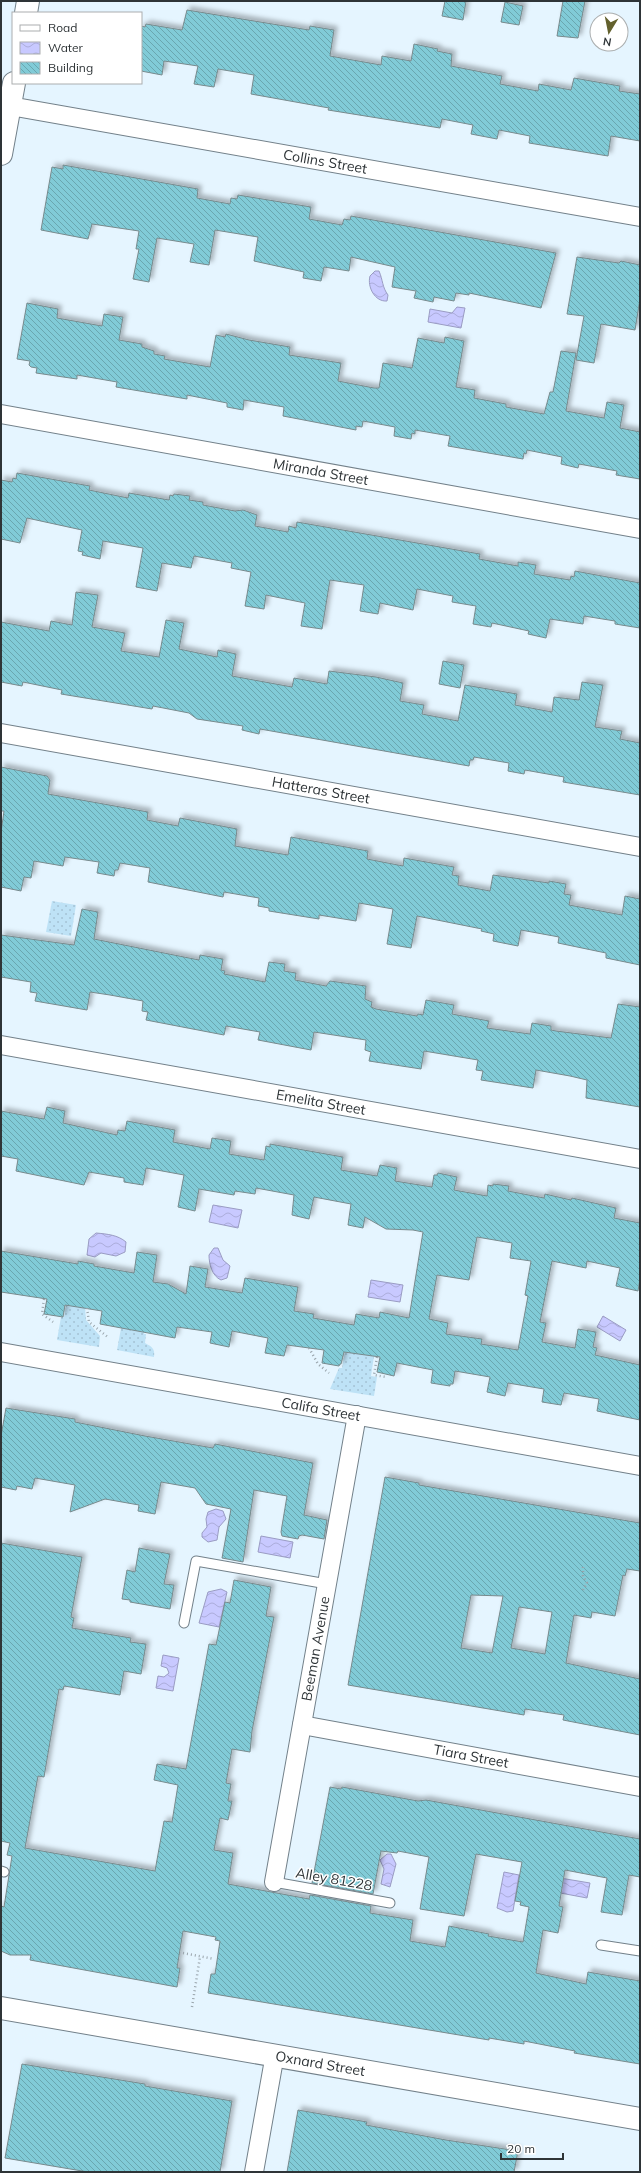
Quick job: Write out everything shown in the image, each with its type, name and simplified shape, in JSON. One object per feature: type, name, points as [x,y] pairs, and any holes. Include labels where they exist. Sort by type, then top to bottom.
[{"type":"main road","points":[[26,12],[28,1]]},
{"type":"main road","points":[[1,154],[14,84]]},
{"type":"main road","name":"Oxnard Street","points":[[1,2008],[275,2054],[640,2119]]},
{"type":"street","name":"Collins Street","points":[[10,106],[640,217]]},
{"type":"street","name":"Miranda Street","points":[[1,414],[640,529]]},
{"type":"street","name":"Hatteras Street","points":[[1,733],[640,847]]},
{"type":"street","name":"Emelita Street","points":[[1,1045],[640,1159]]},
{"type":"street","name":"Califa Street","points":[[1,1352],[640,1466]]},
{"type":"street","name":"Beeman Avenue","points":[[274,1882],[357,1415]]},
{"type":"street","name":"Tiara Street","points":[[302,1725],[640,1787]]},
{"type":"street","points":[[254,2172],[275,2054]]},
{"type":"lane","points":[[184,1622],[196,1561],[327,1584]]},
{"type":"lane","name":"Alley 81228","points":[[274,1882],[390,1903]]},
{"type":"lane","points":[[601,1945],[640,1951]]},
{"type":"path","points":[[44,1299],[42,1314],[53,1322]]},
{"type":"path","points":[[87,1308],[89,1322],[109,1338]]},
{"type":"path","points":[[309,1348],[318,1364],[329,1373]]},
{"type":"path","points":[[377,1357],[374,1375],[386,1377]]},
{"type":"path","points":[[583,1567],[583,1576],[587,1583],[583,1590]]},
{"type":"path","points":[[183,1953],[214,1959]]},
{"type":"path","points":[[192,2006],[200,1957]]},
{"type":"shaded area","points":[[52,901],[76,905],[71,936],[46,932]]},
{"type":"shaded area","points":[[67,1301],[85,1308],[86,1320],[100,1336],[99,1347],[57,1340],[61,1317],[64,1317]]},
{"type":"shaded area","points":[[124,1312],[144,1331],[144,1334],[146,1334],[145,1343],[152,1348],[154,1357],[117,1350]]},
{"type":"shaded area","points":[[345,1351],[374,1356],[371,1376],[377,1377],[374,1396],[330,1389],[339,1368],[342,1368]]},
{"type":"water","points":[[375,271],[379,271],[388,295],[387,301],[379,299],[371,289],[369,280],[370,276]]},
{"type":"water","points":[[457,307],[465,308],[461,328],[428,322],[430,309],[452,313]]},
{"type":"water","points":[[213,1205],[242,1210],[238,1228],[209,1222]]},
{"type":"water","points":[[96,1233],[112,1235],[123,1240],[126,1242],[125,1252],[116,1256],[101,1253],[95,1257],[87,1255],[89,1239]]},
{"type":"water","points":[[214,1248],[218,1248],[223,1260],[230,1266],[227,1278],[221,1280],[213,1273],[210,1262],[209,1255]]},
{"type":"water","points":[[371,1280],[403,1285],[400,1302],[368,1297]]},
{"type":"water","points":[[603,1316],[626,1330],[620,1341],[597,1327]]},
{"type":"water","points":[[216,1509],[223,1511],[226,1519],[219,1527],[217,1540],[208,1542],[202,1537],[202,1533],[207,1527],[206,1519],[208,1512]]},
{"type":"water","points":[[261,1536],[293,1542],[290,1558],[258,1552]]},
{"type":"water","points":[[221,1589],[227,1592],[219,1627],[199,1623],[208,1592]]},
{"type":"water","points":[[163,1655],[179,1658],[173,1691],[156,1688],[158,1676],[164,1677],[169,1673],[167,1668],[161,1666]]},
{"type":"water","points":[[387,1854],[391,1854],[396,1864],[390,1887],[381,1884],[384,1869],[380,1860]]},
{"type":"water","points":[[504,1872],[519,1875],[513,1911],[507,1912],[497,1908]]},
{"type":"water","points":[[560,1878],[590,1883],[587,1898],[555,1892]]},
{"type":"building","points":[[445,1],[466,1],[463,20],[442,16]]},
{"type":"building","points":[[563,1],[585,1],[578,38],[557,36]]},
{"type":"building","points":[[505,2],[523,6],[519,25],[501,22]]},
{"type":"building","points":[[187,10],[309,30],[310,26],[334,30],[330,56],[381,65],[382,56],[411,61],[414,44],[438,49],[437,51],[452,54],[451,66],[502,76],[500,84],[538,91],[539,84],[571,90],[574,78],[620,86],[619,91],[640,94],[640,141],[611,136],[608,156],[529,143],[530,136],[499,130],[497,139],[471,134],[473,125],[442,119],[440,128],[328,110],[329,108],[251,94],[254,75],[218,69],[214,87],[194,84],[198,66],[164,61],[162,75],[142,71],[142,26],[145,27],[146,24],[182,30]]},
{"type":"building","points":[[63,165],[198,189],[197,198],[230,204],[231,198],[237,199],[238,195],[311,207],[309,219],[342,225],[344,219],[350,220],[351,216],[556,253],[541,308],[469,293],[469,295],[456,293],[454,301],[434,297],[433,302],[414,298],[416,291],[392,287],[395,267],[351,257],[349,271],[324,267],[321,281],[303,278],[304,272],[254,261],[258,237],[215,230],[209,265],[190,262],[194,244],[157,238],[149,282],[133,279],[139,249],[136,249],[139,231],[92,224],[88,239],[41,230],[52,167],[63,169]]},
{"type":"building","points":[[577,257],[619,263],[621,261],[640,265],[640,299],[635,330],[601,324],[594,363],[576,360],[584,316],[567,314]]},
{"type":"building","points":[[27,303],[58,309],[57,318],[102,326],[104,314],[123,317],[119,340],[142,344],[142,347],[154,351],[154,354],[165,356],[164,359],[210,367],[216,335],[225,337],[226,334],[249,340],[290,347],[289,355],[341,363],[338,381],[374,388],[379,388],[383,363],[412,368],[418,338],[444,343],[445,337],[464,341],[456,387],[475,390],[474,398],[506,404],[506,407],[544,414],[550,392],[553,392],[561,351],[576,353],[566,411],[604,418],[607,402],[624,405],[620,428],[640,432],[640,479],[616,475],[617,471],[579,464],[578,468],[561,464],[562,457],[527,450],[526,454],[524,453],[523,459],[448,446],[450,436],[415,430],[415,434],[412,433],[411,439],[394,436],[395,427],[363,421],[362,427],[356,426],[356,430],[283,416],[284,407],[244,400],[243,410],[227,407],[227,403],[187,395],[187,399],[116,387],[117,382],[77,375],[77,379],[36,373],[37,368],[29,365],[30,361],[17,359]]},
{"type":"building","points":[[17,473],[90,486],[89,490],[128,498],[129,493],[169,500],[170,495],[173,496],[174,494],[190,496],[189,500],[203,502],[203,505],[235,511],[243,510],[257,515],[255,526],[288,532],[289,526],[296,528],[297,522],[480,554],[479,559],[518,566],[518,562],[536,565],[534,574],[570,580],[571,576],[574,577],[575,571],[640,583],[640,628],[615,624],[615,621],[584,616],[583,624],[550,619],[546,638],[528,634],[529,631],[492,623],[491,627],[473,624],[476,606],[452,602],[453,596],[417,589],[413,610],[380,603],[378,614],[360,611],[364,585],[330,580],[322,629],[301,626],[305,603],[266,595],[264,609],[245,606],[251,572],[231,568],[232,563],[194,556],[191,568],[162,563],[157,591],[136,587],[143,548],[103,541],[100,559],[82,555],[83,552],[78,551],[82,530],[27,518],[20,543],[1,539],[1,480],[12,482],[13,478],[16,479]]},
{"type":"building","points":[[76,592],[98,595],[92,627],[125,633],[121,651],[159,657],[166,620],[184,623],[179,649],[217,657],[218,650],[236,654],[232,676],[292,687],[294,678],[327,684],[329,671],[376,677],[403,683],[400,701],[424,705],[422,714],[458,721],[465,685],[517,694],[515,705],[552,712],[554,697],[579,700],[582,682],[603,685],[595,727],[622,731],[620,739],[640,743],[640,795],[563,782],[564,777],[525,770],[524,774],[508,771],[509,763],[474,757],[473,760],[470,760],[469,766],[260,729],[259,734],[242,730],[243,726],[197,719],[189,713],[153,706],[152,709],[61,694],[62,690],[23,682],[22,686],[1,682],[1,622],[49,631],[51,621],[72,625]]},
{"type":"building","points":[[443,661],[464,665],[460,688],[439,684]]},
{"type":"building","points":[[1,767],[47,776],[50,780],[48,794],[148,812],[147,820],[178,826],[180,818],[237,829],[235,846],[288,855],[291,837],[368,851],[367,859],[403,866],[404,858],[454,867],[452,875],[459,876],[458,885],[490,891],[493,875],[566,884],[564,894],[571,895],[569,905],[622,915],[625,896],[640,899],[640,965],[606,958],[606,953],[558,943],[559,937],[521,930],[518,946],[493,941],[494,934],[481,931],[482,929],[417,916],[411,948],[387,944],[393,909],[359,903],[356,921],[319,915],[319,919],[269,911],[269,908],[258,906],[259,898],[224,892],[223,897],[148,882],[150,868],[120,863],[118,870],[115,870],[114,876],[97,873],[99,862],[65,857],[63,866],[34,861],[31,878],[24,877],[21,891],[1,887],[1,832],[4,811],[1,811]]},
{"type":"building","points":[[82,909],[98,912],[94,939],[199,960],[200,955],[223,959],[221,970],[225,971],[224,974],[265,982],[269,962],[285,964],[284,971],[296,973],[295,980],[326,986],[330,981],[366,986],[365,999],[372,1002],[371,1007],[376,1009],[417,1016],[418,1014],[423,1015],[426,1000],[454,1005],[452,1014],[489,1021],[487,1028],[530,1034],[532,1023],[551,1026],[551,1030],[556,1031],[611,1038],[618,1004],[640,1007],[640,1107],[586,1098],[587,1080],[536,1070],[533,1088],[481,1080],[483,1071],[476,1070],[478,1060],[424,1051],[421,1069],[369,1061],[371,1052],[365,1050],[366,1040],[314,1032],[311,1050],[258,1040],[260,1032],[226,1026],[224,1035],[146,1020],[148,1012],[142,1011],[143,1001],[110,995],[90,992],[87,1010],[35,1001],[37,993],[30,992],[31,982],[1,977],[1,935],[74,945]]},
{"type":"building","points":[[47,1107],[65,1111],[63,1123],[117,1135],[118,1130],[125,1131],[127,1121],[175,1130],[173,1142],[210,1149],[212,1138],[231,1141],[229,1154],[264,1160],[266,1146],[270,1147],[270,1144],[343,1157],[341,1170],[377,1176],[380,1165],[397,1168],[395,1181],[432,1187],[434,1175],[437,1175],[438,1173],[457,1177],[454,1190],[487,1196],[488,1185],[493,1186],[493,1184],[509,1186],[508,1191],[544,1198],[545,1194],[571,1200],[572,1198],[616,1208],[614,1218],[640,1223],[640,1279],[638,1291],[616,1286],[620,1268],[587,1261],[586,1268],[552,1261],[540,1322],[546,1323],[542,1342],[575,1348],[578,1329],[596,1332],[593,1347],[597,1348],[595,1355],[640,1365],[640,1420],[597,1411],[599,1399],[564,1393],[561,1405],[542,1402],[544,1389],[508,1383],[505,1396],[487,1392],[490,1377],[455,1371],[453,1384],[450,1384],[450,1386],[431,1383],[433,1370],[397,1363],[394,1376],[377,1372],[380,1357],[344,1352],[341,1364],[339,1366],[322,1363],[324,1350],[287,1345],[284,1356],[265,1353],[268,1338],[232,1331],[229,1347],[210,1343],[212,1332],[177,1327],[175,1338],[100,1324],[102,1311],[65,1305],[63,1317],[44,1314],[47,1299],[1,1292],[1,1251],[78,1264],[78,1261],[94,1264],[94,1266],[134,1273],[137,1252],[157,1255],[153,1282],[168,1284],[186,1294],[190,1266],[208,1269],[205,1287],[242,1293],[245,1278],[298,1287],[294,1311],[314,1314],[313,1318],[354,1325],[356,1314],[379,1318],[380,1312],[409,1318],[423,1232],[386,1229],[365,1217],[363,1228],[348,1225],[351,1204],[314,1197],[309,1219],[292,1215],[294,1195],[256,1188],[255,1194],[235,1191],[234,1195],[199,1189],[195,1211],[178,1207],[184,1175],[146,1168],[143,1185],[124,1182],[124,1178],[89,1172],[84,1185],[16,1171],[18,1159],[1,1156],[1,1111],[44,1119]],"holes":[[[477,1237],[512,1243],[510,1258],[531,1261],[525,1295],[528,1296],[518,1350],[481,1344],[482,1339],[446,1334],[448,1323],[429,1319],[437,1275],[469,1280]]]},
{"type":"building","points":[[6,1408],[75,1419],[75,1422],[145,1436],[213,1448],[215,1444],[313,1463],[304,1515],[327,1520],[324,1539],[302,1535],[299,1536],[298,1539],[282,1536],[281,1532],[287,1496],[254,1490],[243,1562],[222,1558],[231,1509],[206,1504],[195,1488],[161,1482],[155,1514],[138,1511],[139,1505],[105,1499],[70,1512],[75,1485],[35,1478],[32,1489],[17,1486],[16,1490],[1,1487],[1,1436]]},
{"type":"building","points":[[385,1477],[419,1483],[419,1485],[640,1523],[640,1571],[627,1569],[625,1576],[623,1575],[615,1616],[592,1612],[591,1618],[574,1615],[566,1663],[640,1679],[640,1735],[563,1720],[564,1715],[525,1709],[524,1715],[348,1685]],"holes":[[[471,1595],[503,1596],[492,1653],[461,1648]],[[519,1607],[552,1612],[545,1654],[511,1648]]]},
{"type":"building","points":[[1,1543],[82,1557],[71,1617],[74,1618],[72,1628],[131,1638],[130,1642],[146,1644],[141,1674],[124,1671],[120,1695],[64,1686],[63,1690],[59,1689],[44,1777],[38,1776],[25,1848],[155,1871],[164,1821],[172,1822],[178,1785],[154,1780],[157,1764],[186,1769],[209,1644],[216,1645],[225,1602],[230,1603],[234,1580],[271,1587],[266,1616],[274,1617],[252,1731],[250,1752],[232,1749],[226,1783],[231,1784],[228,1801],[232,1801],[228,1820],[220,1818],[214,1850],[233,1853],[228,1884],[309,1899],[310,1895],[371,1906],[370,1913],[413,1920],[410,1941],[445,1947],[449,1926],[489,1934],[488,1936],[523,1942],[529,1907],[520,1905],[521,1902],[515,1901],[522,1862],[476,1854],[464,1916],[420,1909],[429,1857],[398,1851],[397,1853],[381,1851],[373,1894],[312,1883],[330,1787],[341,1789],[342,1787],[418,1801],[426,1800],[640,1839],[640,1877],[629,1875],[622,1915],[601,1912],[607,1878],[565,1870],[559,1906],[563,1907],[558,1933],[543,1930],[536,1973],[586,1984],[588,1972],[640,1981],[640,2064],[574,2053],[575,2051],[524,2041],[524,2044],[489,2038],[489,2040],[208,1993],[211,1974],[215,1974],[220,1941],[215,1940],[216,1937],[183,1931],[177,1968],[180,1968],[177,1987],[30,1960],[31,1955],[10,1955],[1,1951],[1,1906],[4,1907],[12,1856],[7,1855],[10,1843],[1,1841]]},
{"type":"building","points":[[139,1548],[170,1554],[164,1584],[174,1585],[170,1609],[130,1602],[130,1600],[122,1599],[127,1570],[135,1572]]},
{"type":"building","points":[[22,2064],[145,2084],[145,2086],[232,2101],[220,2172],[88,2172],[5,2158]]},
{"type":"building","points":[[298,2110],[367,2122],[366,2125],[446,2140],[518,2151],[514,2172],[287,2172]]}]
